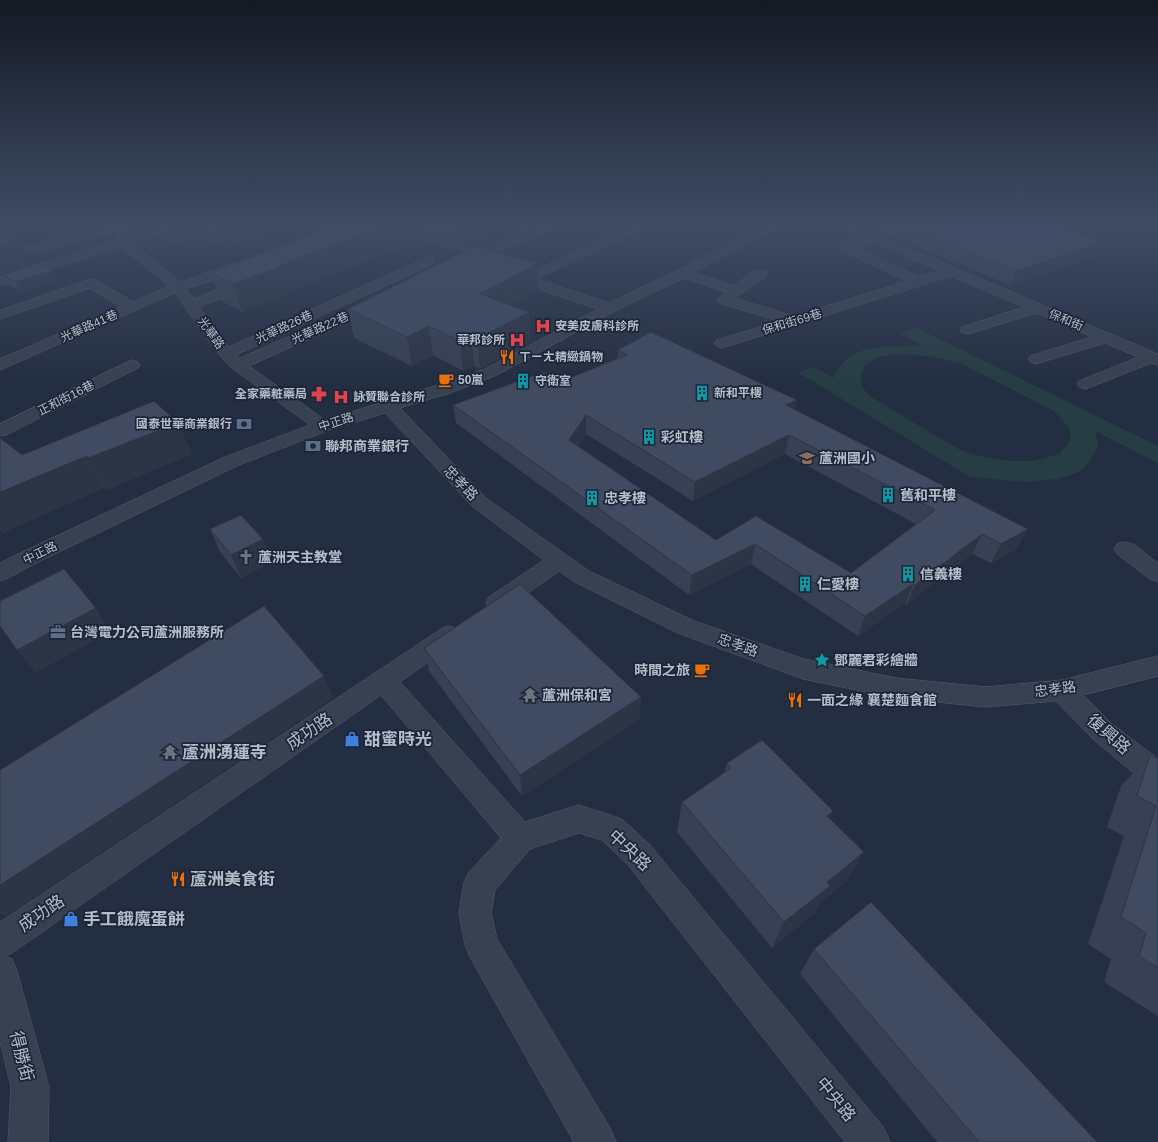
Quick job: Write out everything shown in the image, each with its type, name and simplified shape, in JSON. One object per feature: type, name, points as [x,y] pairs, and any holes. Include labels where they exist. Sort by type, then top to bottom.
[{"type":"street","points":[[0,281],[12,277]]},
{"type":"street","name":"光華路","points":[[166,277],[178,287],[226,354],[238,365],[323,426]]},
{"type":"street","name":"光華路41巷","points":[[0,365],[178,287],[207,277]]},
{"type":"street","name":"光華路26巷","points":[[226,354],[393,277]]},
{"type":"street","points":[[530,277],[524,280],[610,308]]},
{"type":"street","name":"中正路","points":[[0,573],[26,559],[232,461],[323,426],[444,389],[491,372],[610,308],[673,277]]},
{"type":"street","points":[[694,277],[734,291]]},
{"type":"street","points":[[755,277],[734,291],[724,300],[795,321]]},
{"type":"street","points":[[909,277],[919,282]]},
{"type":"street","name":"保和街69巷","points":[[722,343],[934,277]]},
{"type":"street","name":"保和街","points":[[967,277],[1155,358]]},
{"type":"street","points":[[191,305],[256,279]]},
{"type":"street","points":[[0,315],[91,283],[132,307]]},
{"type":"street","name":"光華路22巷","points":[[238,365],[390,297]]},
{"type":"street","points":[[967,330],[1037,308]]},
{"type":"street","points":[[1036,359],[1107,337]]},
{"type":"street","points":[[1085,384],[1155,358]]},
{"type":"street","name":"正和街16巷","points":[[0,431],[132,365]]},
{"type":"street","name":"忠孝路","points":[[388,406],[480,502],[581,576],[686,627],[803,669],[896,688],[986,697],[1062,690],[1158,666]]},
{"type":"street","points":[[1125,549],[1158,574]]},
{"type":"street","name":"成功路","points":[[0,966],[383,680],[559,560]]},
{"type":"street","points":[[383,680],[520,838],[480,884],[474,913],[482,946],[589,1139]]},
{"type":"street","name":"復興路","points":[[1062,690],[1104,732],[1158,776]]},
{"type":"street","name":"中央路","points":[[520,838],[579,819],[611,829],[639,855],[870,1142]]},
{"type":"street","name":"得勝街","points":[[0,966],[30,1087],[28,1142]]},
{"type":"green space","points":[[915,327],[1158,446],[1158,463],[1095,431],[1098,443],[1096,451],[1085,467],[1077,473],[1057,479],[1028,482],[970,477],[799,373],[814,367],[833,378],[846,360],[857,352],[886,347],[924,346],[900,334]],"holes":[[[894,354],[929,356],[960,363],[1054,411],[1068,426],[1071,439],[1060,454],[1034,461],[1008,461],[984,457],[960,450],[871,397],[862,387],[861,374],[866,364],[877,357]]]},
{"type":"building","points":[[6,277],[30,277],[15,282]]},
{"type":"building","points":[[220,277],[252,277],[233,284]]},
{"type":"building","points":[[412,277],[512,277],[480,294],[529,312],[477,339],[471,336],[460,341],[429,326],[407,337],[348,309]]},
{"type":"building","points":[[651,332],[797,400],[786,405],[1028,529],[1001,544],[982,534],[915,585],[913,584],[865,616],[755,544],[692,575],[453,405],[543,372],[560,382],[627,355],[618,350]],"holes":[[[586,415],[695,482],[789,435],[935,510],[851,573],[756,516],[716,540],[569,440]]]},
{"type":"building","points":[[154,401],[178,423],[88,458],[87,456],[0,492],[0,438],[22,455]]},
{"type":"building","points":[[241,515],[263,539],[231,555],[210,529]]},
{"type":"building","points":[[64,569],[96,608],[17,650],[0,626],[0,601]]},
{"type":"building","name":"蘆洲保和宮","points":[[520,584],[641,697],[520,775],[424,648]]},
{"type":"building","name":"蘆洲湧蓮寺","points":[[264,606],[324,676],[0,885],[0,770]]},
{"type":"building","points":[[762,740],[833,811],[827,816],[864,852],[827,882],[830,886],[784,922],[682,802],[731,768],[727,763]]},
{"type":"building","points":[[1150,755],[1158,759],[1158,968],[1139,956],[1146,933],[1121,917],[1156,806],[1137,796]]},
{"type":"building","points":[[871,902],[1097,1142],[979,1142],[814,949]]},
{"type":"place","name":"安美皮膚科診所","points":[[543,326]]},
{"type":"place","name":"華邦診所","points":[[517,340]]},
{"type":"place","name":"ㄒㄧㄤ精緻鍋物","points":[[507,357]]},
{"type":"place","name":"50嵐","points":[[446,380]]},
{"type":"place","name":"守衛室","points":[[523,381]]},
{"type":"place","name":"新和平樓","points":[[702,393]]},
{"type":"place","name":"全家藥粧藥局","points":[[319,394]]},
{"type":"place","name":"詠贊聯合診所","points":[[341,397]]},
{"type":"place","name":"國泰世華商業銀行","points":[[244,424]]},
{"type":"place","name":"彩虹樓","points":[[649,437]]},
{"type":"place","name":"聯邦商業銀行","points":[[313,446]]},
{"type":"place","name":"蘆洲國小","points":[[807,458]]},
{"type":"place","name":"舊和平樓","points":[[888,495]]},
{"type":"place","name":"忠孝樓","points":[[592,498]]},
{"type":"place","name":"蘆洲天主教堂","points":[[246,557]]},
{"type":"place","name":"信義樓","points":[[908,574]]},
{"type":"place","name":"仁愛樓","points":[[805,584]]},
{"type":"place","name":"台灣電力公司蘆洲服務所","points":[[58,632]]},
{"type":"place","name":"鄧麗君彩繪牆","points":[[822,660]]},
{"type":"place","name":"時間之旅","points":[[702,670]]},
{"type":"place","name":"蘆洲保和宮","points":[[530,695]]},
{"type":"place","name":"一面之緣 襄楚麵食館","points":[[795,700]]},
{"type":"place","name":"甜蜜時光","points":[[352,739]]},
{"type":"place","name":"蘆洲湧蓮寺","points":[[170,752]]},
{"type":"place","name":"蘆洲美食街","points":[[178,879]]},
{"type":"place","name":"手工餓魔蛋餅","points":[[71,919]]}]
